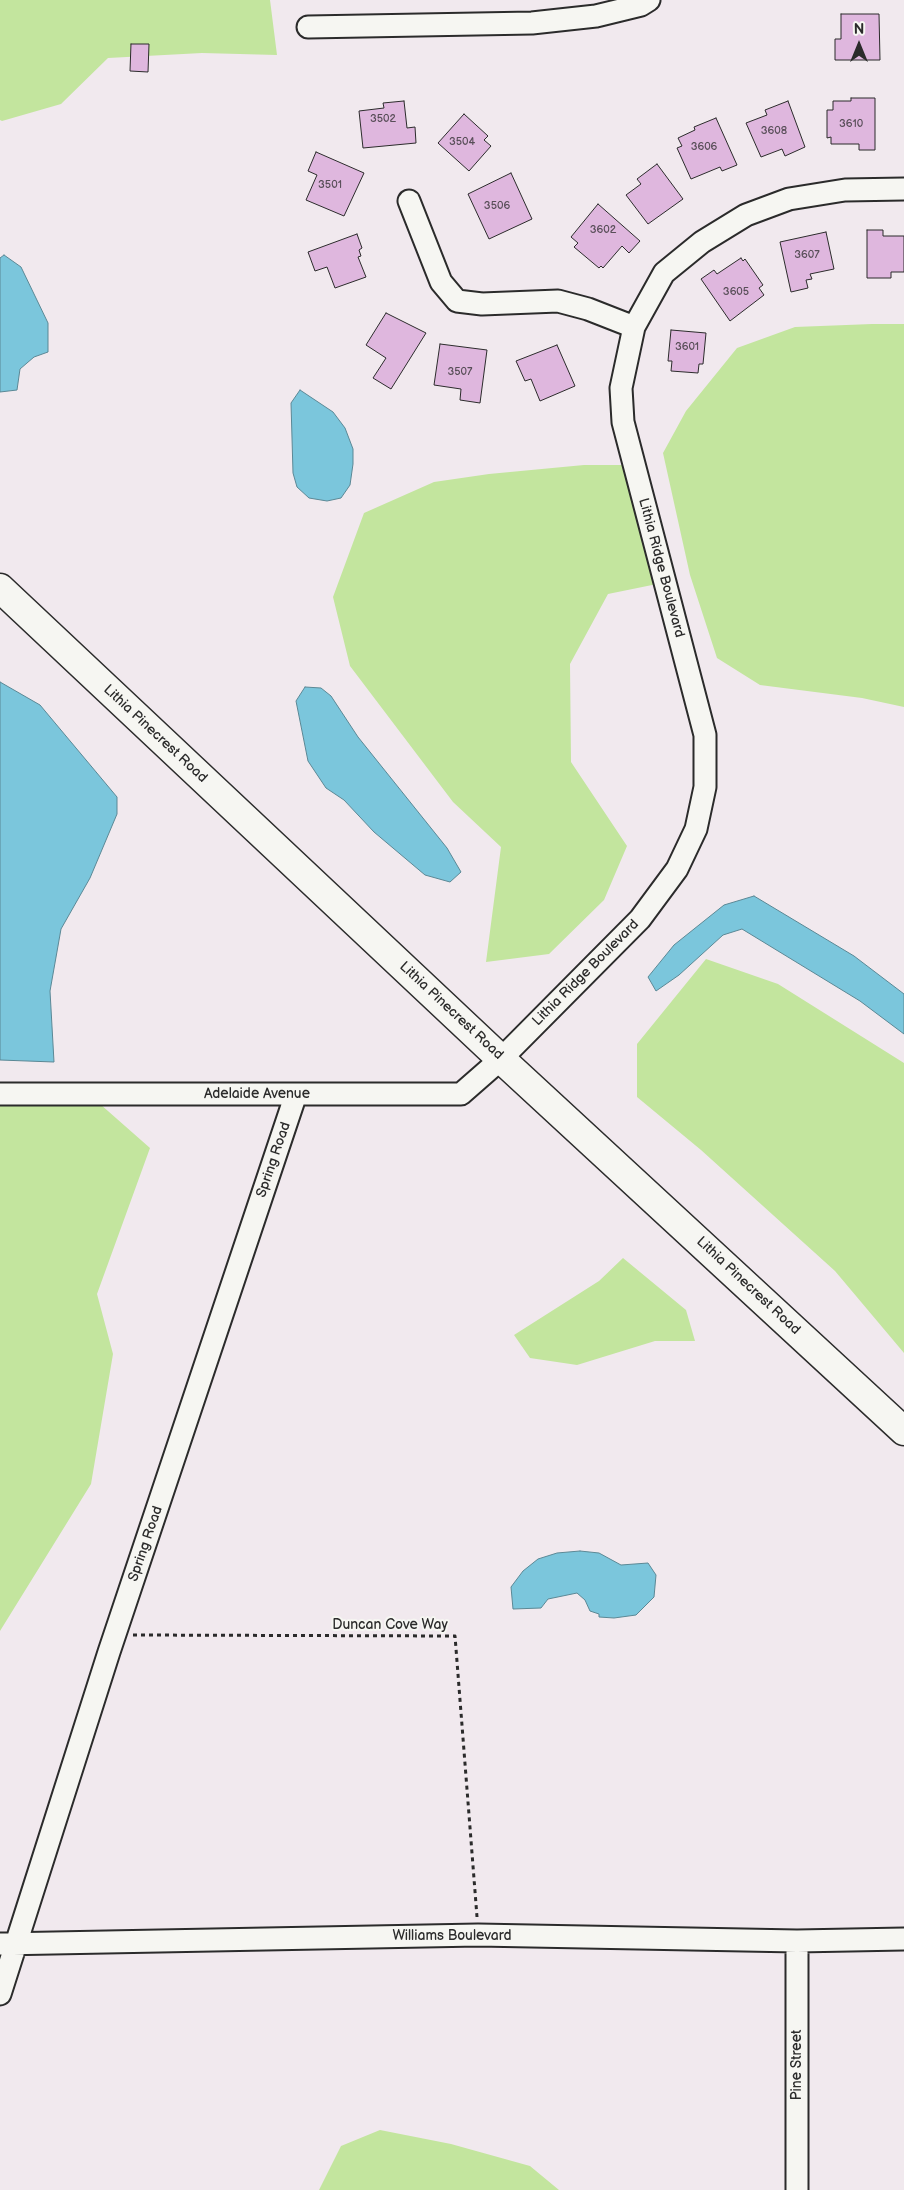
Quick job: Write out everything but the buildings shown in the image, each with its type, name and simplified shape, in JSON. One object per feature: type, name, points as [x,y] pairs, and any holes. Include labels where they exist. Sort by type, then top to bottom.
[{"type":"main road","name":"Lithia Pinecrest Road","points":[[0,588],[501,1059],[904,1431]]},
{"type":"street","points":[[308,27],[532,23],[596,16],[641,5],[649,0]]},
{"type":"street","name":"Lithia Ridge Boulevard","points":[[501,1059],[640,919],[677,869],[696,829],[705,787],[705,735],[623,422],[621,388],[634,327],[664,273],[702,242],[746,215],[789,199],[845,190],[904,189]]},
{"type":"street","points":[[410,201],[441,282],[457,301],[482,304],[558,301],[588,309],[634,327]]},
{"type":"street","name":"Adelaide Avenue","points":[[0,1094],[460,1094],[501,1059]]},
{"type":"street","name":"Spring Road","points":[[0,1994],[8,1944],[115,1635],[296,1094]]},
{"type":"street","name":"Williams Boulevard","points":[[8,1944],[478,1935],[797,1941],[904,1939]]},
{"type":"street","name":"Pine Street","points":[[797,1941],[798,2190]]},
{"type":"path","name":"Duncan Cove Way","points":[[115,1635],[455,1636],[478,1935]]},
{"type":"green space","points":[[0,0],[270,0],[277,55],[202,53],[108,58],[61,104],[2,121],[0,120]]},
{"type":"green space","points":[[904,324],[904,707],[862,698],[760,685],[717,658],[690,575],[663,453],[686,411],[737,348],[795,327]]},
{"type":"green space","points":[[584,465],[625,465],[657,584],[608,594],[570,664],[571,762],[627,846],[604,900],[549,954],[486,962],[501,847],[453,802],[350,666],[333,597],[364,513],[434,482],[489,474]]},
{"type":"green space","points":[[706,959],[778,984],[904,1063],[904,1353],[835,1271],[701,1150],[637,1097],[637,1044]]},
{"type":"green space","points":[[0,1103],[100,1104],[150,1148],[97,1294],[113,1354],[91,1484],[0,1631]]},
{"type":"green space","points":[[623,1258],[686,1310],[695,1341],[655,1341],[577,1365],[530,1358],[514,1335],[599,1281]]},
{"type":"green space","points":[[380,2130],[451,2144],[530,2166],[559,2190],[319,2190],[341,2146]]},
{"type":"water","points":[[4,255],[21,267],[48,323],[48,352],[34,357],[20,369],[17,390],[0,392],[0,258]]},
{"type":"water","points":[[300,390],[333,412],[345,428],[353,449],[350,485],[341,498],[327,501],[309,498],[297,487],[293,473],[291,403]]},
{"type":"water","points":[[0,682],[40,705],[117,797],[117,814],[90,878],[61,929],[50,991],[54,1062],[0,1060]]},
{"type":"water","points":[[305,687],[321,688],[331,696],[358,737],[447,848],[461,872],[450,882],[425,875],[374,832],[344,800],[326,788],[308,761],[296,701]]},
{"type":"water","points":[[754,896],[854,956],[904,994],[904,1034],[860,1001],[742,929],[723,935],[679,975],[656,991],[648,977],[674,945],[724,905]]},
{"type":"water","points":[[580,1551],[599,1553],[621,1565],[648,1563],[656,1575],[654,1597],[636,1615],[614,1618],[599,1617],[599,1614],[590,1611],[585,1600],[577,1593],[548,1599],[541,1608],[513,1609],[511,1587],[523,1571],[538,1559],[557,1553]]}]
